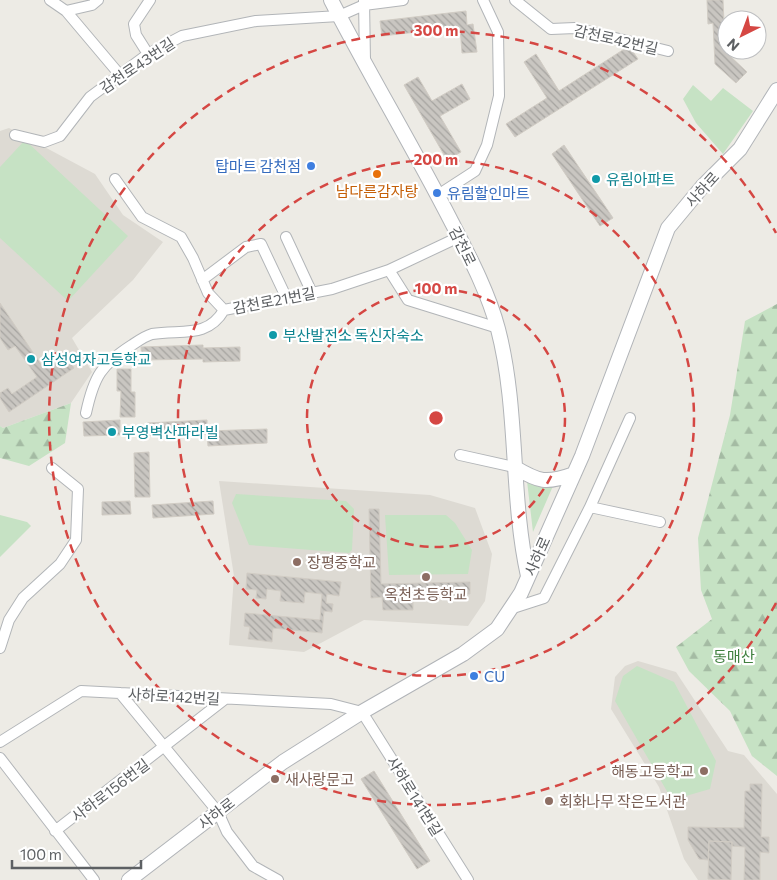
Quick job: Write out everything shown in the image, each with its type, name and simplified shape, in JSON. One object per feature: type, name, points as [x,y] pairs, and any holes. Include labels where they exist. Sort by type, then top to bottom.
[{"type":"street","points":[[50,0],[66,11],[120,74]]},
{"type":"street","points":[[66,11],[92,5],[98,0]]},
{"type":"street","points":[[148,54],[136,35],[134,24],[150,0]]},
{"type":"street","name":"감천로","points":[[331,0],[438,195],[486,294],[498,328],[511,411],[521,546],[528,576]]},
{"type":"street","points":[[339,16],[364,2],[403,0]]},
{"type":"street","points":[[438,195],[475,170],[487,145],[499,96],[498,32],[483,0]]},
{"type":"street","name":"감천로42번길","points":[[515,0],[551,29],[575,28],[668,51]]},
{"type":"street","points":[[364,2],[365,65]]},
{"type":"street","name":"감천로43번길","points":[[15,135],[44,142],[60,136],[90,97],[148,54],[182,36],[256,21],[339,16]]},
{"type":"street","name":"사하로","points":[[134,878],[276,767],[362,712],[478,645],[496,629],[513,608],[574,474],[668,228],[702,187],[740,149],[777,90]]},
{"type":"street","name":"감천로21번길","points":[[115,179],[142,217],[180,237],[193,258],[208,293],[224,310],[312,293],[389,270],[459,237]]},
{"type":"street","points":[[286,237],[312,293]]},
{"type":"street","points":[[202,280],[246,247],[261,244],[287,299]]},
{"type":"street","points":[[389,270],[408,300],[498,328]]},
{"type":"street","points":[[86,412],[90,394],[108,361],[149,335],[174,331],[199,331],[218,321],[224,310]]},
{"type":"street","points":[[513,608],[544,598],[590,507],[630,418]]},
{"type":"street","points":[[460,455],[514,467],[542,481],[559,480],[574,474]]},
{"type":"street","points":[[0,648],[9,620],[24,598],[60,564],[76,540],[78,489],[52,468]]},
{"type":"street","points":[[590,507],[660,522]]},
{"type":"street","name":"사하로142번길","points":[[0,742],[81,691],[332,704],[362,712]]},
{"type":"street","name":"사하로156번길","points":[[120,693],[218,812],[227,832],[253,866],[278,880]]},
{"type":"street","points":[[164,748],[225,699]]},
{"type":"street","name":"사하로141번길","points":[[362,712],[468,880]]},
{"type":"street","name":"사하로156번길","points":[[55,831],[164,748]]},
{"type":"street","points":[[0,758],[94,880]]},
{"type":"shaded area","points":[[9,128],[95,174],[123,215],[163,242],[133,280],[72,338],[92,372],[71,403],[3,428],[0,426],[0,131]]},
{"type":"shaded area","points":[[219,481],[430,495],[475,508],[492,554],[485,601],[468,626],[364,620],[304,652],[229,645],[234,576]]},
{"type":"shaded area","name":"해동고등학교","points":[[638,661],[676,672],[728,751],[744,755],[777,794],[777,880],[698,880],[684,859],[659,787],[611,709],[615,677],[625,666]]},
{"type":"green space","points":[[693,85],[711,101],[723,88],[753,111],[723,154],[696,123],[683,99]]},
{"type":"green space","points":[[25,140],[128,236],[68,301],[0,238],[0,167]]},
{"type":"green space","name":"동매산","points":[[777,304],[777,776],[752,756],[730,711],[689,671],[676,647],[712,619],[701,590],[698,538],[730,415],[745,321]]},
{"type":"green space","points":[[71,403],[65,443],[29,466],[0,458],[0,426],[3,428]]},
{"type":"green space","points":[[527,481],[540,487],[553,486],[533,532]]},
{"type":"green space","points":[[236,494],[346,501],[354,509],[352,550],[349,553],[249,545],[232,503]]},
{"type":"green space","points":[[0,515],[27,522],[31,526],[0,557]]},
{"type":"green space","points":[[385,515],[446,515],[455,523],[472,550],[468,574],[389,575]]},
{"type":"green space","points":[[637,666],[674,682],[716,761],[710,789],[672,800],[615,701],[623,676]]},
{"type":"building","points":[[707,0],[723,0],[723,10],[717,10],[717,60],[734,60],[747,72],[736,83],[715,64],[713,23],[708,24]]},
{"type":"building","points":[[466,11],[467,25],[473,24],[477,52],[462,53],[460,27],[382,36],[380,21]]},
{"type":"building","points":[[629,46],[638,59],[515,137],[506,124],[547,98],[524,62],[536,54],[559,91]]},
{"type":"building","points":[[418,77],[432,101],[462,84],[470,99],[440,116],[461,152],[447,160],[404,85]]},
{"type":"building","points":[[564,145],[613,218],[600,226],[552,154]]},
{"type":"building","name":"삼성여자고등학교","points":[[0,303],[42,366],[47,362],[49,367],[66,356],[74,368],[9,412],[0,398],[0,393],[8,388],[12,394],[37,377],[15,346],[8,350],[0,338]]},
{"type":"building","points":[[203,345],[203,348],[240,347],[240,361],[203,362],[203,359],[142,360],[141,347]]},
{"type":"building","points":[[117,369],[131,369],[131,392],[135,392],[135,417],[120,417],[121,391],[117,391]]},
{"type":"building","points":[[120,420],[120,435],[84,436],[83,422]]},
{"type":"building","points":[[207,420],[207,431],[267,429],[267,443],[208,446],[207,434],[147,436],[147,423]]},
{"type":"building","points":[[149,452],[150,497],[135,497],[134,453]]},
{"type":"building","points":[[130,501],[131,514],[102,515],[102,502]]},
{"type":"building","points":[[213,501],[214,514],[153,518],[152,505]]},
{"type":"building","points":[[369,509],[379,509],[381,584],[470,582],[470,594],[413,595],[413,610],[383,610],[382,597],[371,598]]},
{"type":"building","points":[[247,573],[341,582],[339,596],[327,594],[326,603],[333,604],[332,612],[324,611],[322,633],[273,628],[272,642],[248,639],[250,627],[244,626],[245,613],[320,620],[322,594],[305,592],[304,603],[280,601],[281,591],[267,589],[266,599],[256,598],[257,590],[246,589]]},
{"type":"building","points":[[374,771],[430,861],[417,869],[361,779]]},
{"type":"building","points":[[750,784],[762,784],[761,837],[769,837],[769,853],[760,852],[760,880],[744,880],[745,847],[732,846],[732,842],[709,841],[708,860],[699,859],[688,840],[688,827],[744,828],[745,791],[750,791]]},
{"type":"building","points":[[709,841],[732,842],[731,880],[708,879]]},
{"type":"place","name":"탑마트 감천점","points":[[311,166]]},
{"type":"place","name":"남다른감자탕","points":[[377,174]]},
{"type":"place","name":"유림아파트","points":[[596,179]]},
{"type":"place","name":"유림할인마트","points":[[437,193]]},
{"type":"place","name":"부산발전소 독신자숙소","points":[[273,335]]},
{"type":"place","name":"삼성여자고등학교","points":[[31,359]]},
{"type":"place","name":"부영벽산파라빌","points":[[112,432]]},
{"type":"place","name":"장평중학교","points":[[297,562]]},
{"type":"place","name":"옥천초등학교","points":[[426,577]]},
{"type":"place","name":"CU","points":[[474,676]]},
{"type":"place","name":"해동고등학교","points":[[704,771]]},
{"type":"place","name":"새사랑문고","points":[[275,779]]},
{"type":"place","name":"회화나무 작은도서관","points":[[549,801]]}]
